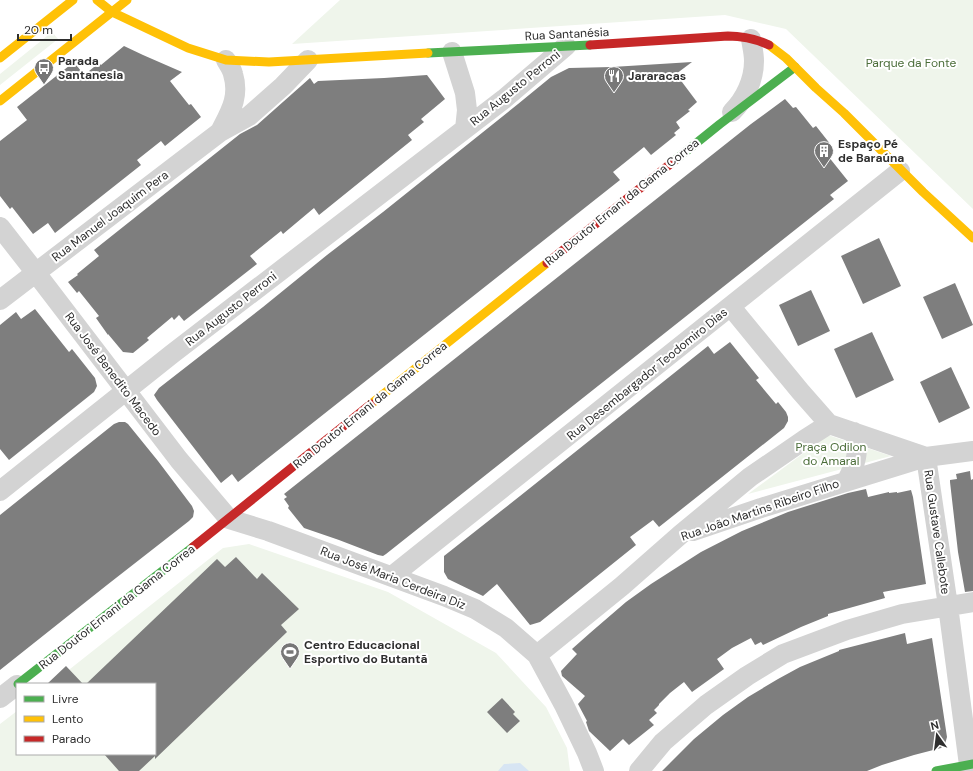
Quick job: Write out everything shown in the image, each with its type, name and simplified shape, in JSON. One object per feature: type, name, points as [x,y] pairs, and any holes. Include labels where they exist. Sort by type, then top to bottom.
[{"type":"street","points":[[0,58],[72,0]]},
{"type":"street","name":"Rua Santanésia","points":[[97,0],[112,12],[188,48],[226,60],[269,62],[728,36],[751,38],[769,45],[795,67],[811,84],[843,112],[900,171],[973,238]]},
{"type":"street","points":[[0,101],[127,0]]},
{"type":"street","name":"Rua Doutor Ernani da Gama Correa","points":[[720,124],[739,105],[752,81],[754,60],[751,38]]},
{"type":"street","name":"Rua Augusto Perroni","points":[[0,491],[185,344],[504,99],[566,46]]},
{"type":"street","name":"Rua Augusto Perroni","points":[[452,52],[466,93],[467,110],[465,129]]},
{"type":"street","name":"Rua Manuel Joaquim Pera","points":[[220,132],[232,107],[236,85],[233,72],[226,60]]},
{"type":"street","name":"Rua Manuel Joaquim Pera","points":[[0,300],[220,132],[249,116],[283,86],[308,60]]},
{"type":"street","name":"Rua Doutor Ernani da Gama Correa","points":[[19,683],[229,519],[720,124],[795,67]]},
{"type":"street","name":"Rua Desembargador Teodomiro Dias","points":[[392,576],[900,171]]},
{"type":"street","name":"Rua José Benedito Macedo","points":[[0,227],[179,460],[229,519]]},
{"type":"street","points":[[680,535],[750,477],[829,424],[730,307]]},
{"type":"street","name":"Rua Gustave Callebote","points":[[829,424],[926,457],[971,765]]},
{"type":"street","points":[[846,482],[852,470],[857,451],[854,432]]},
{"type":"street","name":"Rua João Martins Ribeiro Filho","points":[[537,655],[622,586],[680,535],[761,508],[926,457],[973,451]]},
{"type":"street","points":[[750,477],[750,492],[761,508]]},
{"type":"street","name":"Rua José Maria Cerdeira Diz","points":[[229,519],[268,531],[444,596],[475,609],[506,628],[537,655],[564,705],[594,771]]},
{"type":"street","points":[[639,771],[663,742],[706,705],[747,676],[782,654],[847,630],[902,614],[973,602]]},
{"type":"street","name":"Rua Doutor Ernani da Gama Correa","points":[[0,698],[16,686]]},
{"type":"street","points":[[936,771],[971,765]]},
{"type":"green space","name":"Parque da Fonte","points":[[340,0],[973,0],[973,209],[786,29],[725,15],[292,44]]},
{"type":"green space","points":[[52,32],[58,39],[0,85],[0,74]]},
{"type":"green space","name":"Praça Odilon do Amaral","points":[[828,435],[891,456],[748,494]]},
{"type":"green space","name":"Centro Educacional Esportivo do Butantã","points":[[249,544],[388,592],[496,653],[546,707],[567,748],[570,771],[0,771],[0,724],[16,712],[16,755],[156,755],[156,683],[52,683],[223,548]]},
{"type":"water","points":[[520,763],[529,771],[498,771],[504,764]]},
{"type":"building","points":[[124,46],[182,72],[170,81],[189,105],[191,104],[201,117],[165,146],[161,141],[137,160],[141,165],[55,233],[48,223],[33,234],[12,207],[10,209],[0,196],[0,141],[27,120],[17,107],[74,62],[84,75],[99,63],[101,65]]},
{"type":"building","points":[[692,62],[676,74],[697,102],[688,110],[690,111],[676,122],[680,128],[674,133],[676,135],[651,155],[644,147],[613,172],[620,180],[238,482],[232,474],[221,483],[157,400],[154,395],[159,388],[383,212],[551,77],[569,68]]},
{"type":"building","points":[[427,75],[445,99],[421,119],[424,122],[408,135],[412,140],[319,215],[314,208],[283,234],[281,231],[250,256],[257,264],[184,321],[179,315],[174,320],[172,317],[147,338],[149,340],[133,353],[123,352],[96,318],[99,316],[79,291],[77,293],[68,282],[99,256],[94,250],[240,134],[257,125],[310,78],[314,84],[318,81]]},
{"type":"building","points":[[785,99],[793,108],[796,107],[813,128],[816,126],[831,145],[824,151],[848,181],[830,195],[834,199],[383,556],[304,528],[288,508],[289,506],[284,499],[287,497],[284,494],[751,124]]},
{"type":"building","points":[[879,238],[901,286],[863,304],[841,256]]},
{"type":"building","points":[[955,283],[973,325],[942,339],[923,297]]},
{"type":"building","points":[[811,290],[830,331],[798,346],[779,305]]},
{"type":"building","points":[[35,309],[69,352],[72,349],[95,378],[97,386],[94,392],[9,460],[0,449],[0,325],[16,312],[21,319]]},
{"type":"building","points":[[872,332],[894,380],[856,398],[834,349]]},
{"type":"building","points":[[730,342],[759,378],[756,380],[776,404],[778,402],[786,412],[788,421],[784,428],[659,527],[653,520],[630,537],[636,545],[540,622],[530,625],[497,584],[483,596],[448,579],[444,572],[444,556],[708,346],[714,354]]},
{"type":"building","points":[[951,367],[970,408],[939,423],[920,382]]},
{"type":"building","points":[[125,422],[128,424],[158,461],[192,506],[194,511],[193,517],[0,670],[0,515],[114,424]]},
{"type":"building","points":[[970,471],[971,480],[973,479],[973,591],[965,592],[958,552],[950,480],[957,479],[956,474]]},
{"type":"building","points":[[866,489],[868,497],[889,492],[897,493],[911,490],[926,584],[883,592],[885,598],[828,614],[828,616],[763,645],[761,642],[755,645],[751,638],[732,648],[717,659],[724,669],[692,692],[684,682],[670,693],[654,710],[657,713],[649,720],[654,725],[629,745],[623,739],[610,751],[589,731],[587,721],[578,704],[585,696],[562,676],[561,671],[577,654],[572,649],[590,633],[626,602],[701,552],[742,531],[788,512],[848,493]]},
{"type":"building","points":[[236,557],[257,579],[262,573],[299,609],[281,625],[287,632],[155,759],[155,756],[139,771],[119,771],[105,755],[156,755],[156,683],[87,683],[217,559],[225,567]]},
{"type":"building","points":[[905,633],[907,644],[932,638],[947,737],[945,744],[941,748],[914,755],[867,771],[662,771],[694,739],[723,715],[748,697],[778,679],[800,667],[839,650]]},
{"type":"building","points":[[66,666],[82,683],[48,683]]},
{"type":"building","points":[[502,698],[515,712],[513,714],[520,721],[507,733],[487,712]]},
{"type":"traffic: fast","points":[[428,53],[590,45]]},
{"type":"traffic: fast","points":[[674,161],[795,67]]},
{"type":"traffic: fast","points":[[19,683],[193,547]]},
{"type":"traffic: fast","points":[[936,771],[973,764]]},
{"type":"traffic: slow","points":[[0,58],[73,0]]},
{"type":"traffic: slow","points":[[97,0],[112,12],[188,48],[226,60],[269,62],[428,53]]},
{"type":"traffic: slow","points":[[0,101],[127,0]]},
{"type":"traffic: slow","points":[[769,45],[786,58],[844,113],[923,192],[973,238]]},
{"type":"traffic: slow","points":[[371,404],[547,263]]},
{"type":"traffic: jam","points":[[590,45],[728,36],[749,38],[769,45]]},
{"type":"traffic: jam","points":[[547,263],[674,161]]},
{"type":"traffic: jam","points":[[193,547],[371,404]]},
{"type":"place","name":"Parada Santanesia","points":[[44,85]]},
{"type":"place","name":"Jararacas","points":[[614,93]]},
{"type":"place","name":"Espaço Pé de Baraúna","points":[[824,168]]},
{"type":"place","name":"Centro Educacional Esportivo do Butantã","points":[[290,669]]}]
